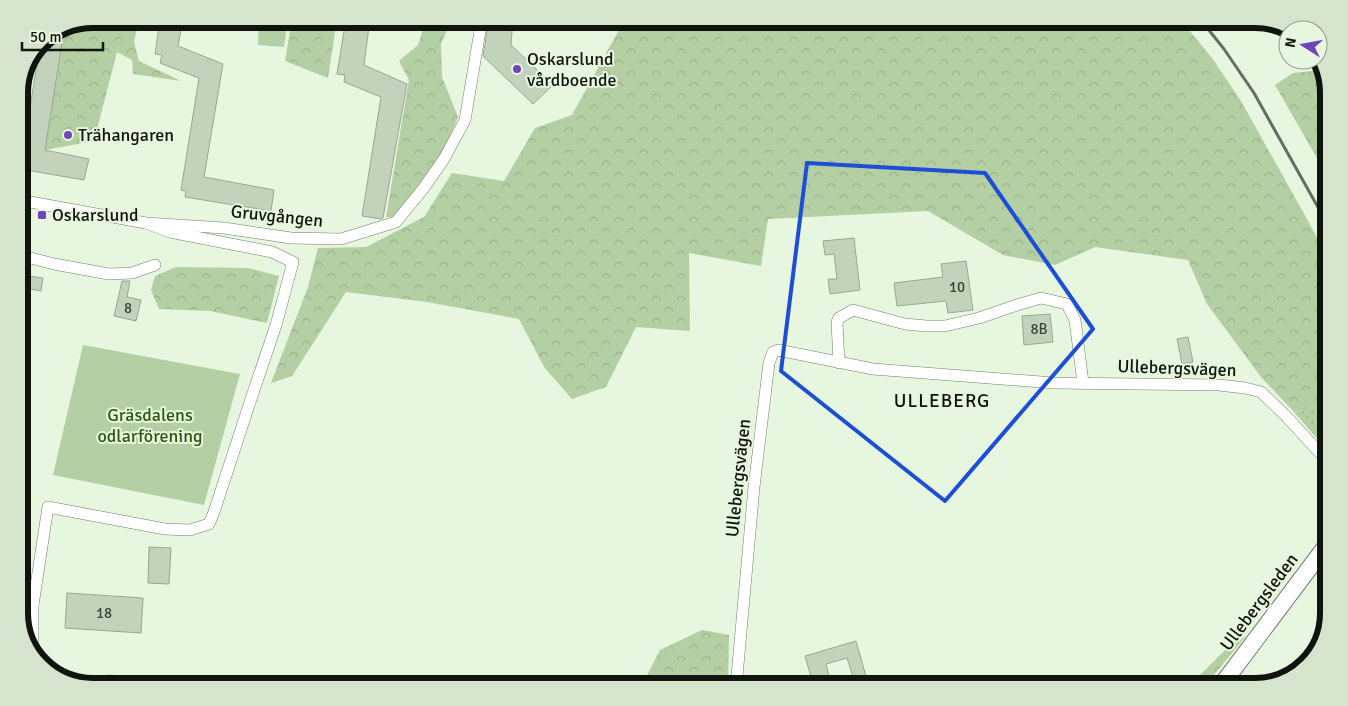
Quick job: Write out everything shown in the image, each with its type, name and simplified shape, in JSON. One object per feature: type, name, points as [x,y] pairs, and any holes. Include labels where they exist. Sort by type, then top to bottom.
[{"type":"main road","name":"Ullebergsleden","points":[[1227,678],[1320,554]]},
{"type":"street","name":"Gruvgången","points":[[28,202],[146,223],[224,228],[291,238],[341,239],[396,222],[444,159],[465,120],[480,28]]},
{"type":"street","points":[[33,640],[34,605],[48,507],[165,529],[190,530],[208,524],[214,512],[276,325],[293,262],[272,252],[170,232],[146,223]]},
{"type":"street","points":[[28,257],[109,274],[132,273],[155,265]]},
{"type":"street","points":[[839,363],[837,322],[839,318],[854,310],[905,324],[945,326],[979,318],[1041,298],[1067,304],[1075,320],[1082,383]]},
{"type":"street","name":"Ullebergsvägen","points":[[737,676],[754,487],[769,363],[773,352],[778,350],[873,369],[1054,383],[1219,385],[1244,388],[1261,392],[1320,452]]},
{"type":"street","points":[[28,604],[34,605]]},
{"type":"highlighted area","points":[[807,163],[985,173],[1093,329],[945,501],[781,371]]},
{"type":"green space","points":[[137,28],[134,42],[139,61],[181,81],[133,74],[132,60],[117,52],[94,141],[45,150],[63,34],[80,29]]},
{"type":"green space","points":[[259,28],[287,28],[284,47],[258,45]]},
{"type":"green space","points":[[290,28],[336,28],[328,78],[285,61]]},
{"type":"green space","points":[[423,28],[448,28],[441,44],[442,77],[458,117],[443,153],[396,217],[386,217],[409,80],[399,61],[418,45]]},
{"type":"green space","points":[[620,28],[1187,28],[1212,58],[1241,101],[1320,243],[1320,405],[1294,412],[1261,377],[1207,304],[1188,260],[1095,247],[1055,265],[1003,255],[928,211],[768,219],[761,266],[689,253],[690,331],[636,327],[606,387],[572,399],[544,367],[519,319],[427,302],[346,292],[292,376],[271,383],[308,287],[318,248],[366,247],[424,217],[452,173],[504,181],[535,128],[572,115]]},
{"type":"green space","points":[[1317,72],[1320,88],[1320,163],[1275,85],[1293,73]]},
{"type":"green space","points":[[176,267],[248,268],[279,276],[267,323],[210,311],[159,309],[151,290],[155,276]]},
{"type":"green space","name":"Gräsdalens odlarförening","points":[[83,345],[240,374],[204,505],[53,475]]},
{"type":"green space","points":[[1320,405],[1320,442],[1294,412]]},
{"type":"green space","points":[[702,630],[729,635],[728,678],[646,678],[660,650]]},
{"type":"green space","points":[[1246,636],[1211,678],[1197,678],[1226,649]]},
{"type":"building","points":[[159,28],[181,28],[178,46],[223,64],[204,177],[274,190],[271,211],[185,197],[186,191],[181,190],[199,78],[160,63],[162,55],[155,54]]},
{"type":"building","points":[[345,28],[369,28],[364,65],[407,84],[383,218],[381,219],[362,216],[381,97],[344,82],[345,75],[337,74]]},
{"type":"building","name":"Oskarslund vårdboende","points":[[488,28],[512,28],[511,45],[553,85],[533,104],[483,56]]},
{"type":"building","points":[[63,34],[45,150],[89,159],[84,180],[28,170],[28,119],[38,58],[50,44]]},
{"type":"building","points":[[854,238],[860,290],[830,294],[828,279],[837,279],[834,254],[825,255],[823,241]]},
{"type":"building","points":[[966,261],[973,310],[948,313],[946,301],[897,306],[894,283],[943,277],[941,264]]},
{"type":"building","points":[[28,276],[43,278],[41,291],[30,289],[28,307]]},
{"type":"building","points":[[122,281],[130,281],[127,297],[141,300],[136,321],[114,316]]},
{"type":"building","points":[[1050,314],[1053,342],[1024,345],[1022,316]]},
{"type":"building","points":[[1188,337],[1193,362],[1182,364],[1177,339]]},
{"type":"building","points":[[149,547],[171,548],[169,584],[148,583]]},
{"type":"building","points":[[67,593],[143,598],[141,633],[65,628]]},
{"type":"building","points":[[856,641],[866,678],[853,678],[847,658],[826,664],[830,678],[811,678],[805,656]]},
{"type":"building","points":[[107,675],[141,677],[141,678],[107,678]]},
{"type":"railway","points":[[1207,28],[1254,93],[1320,211]]},
{"type":"place","name":"Oskarslund vårdboende","points":[[517,69]]},
{"type":"place","name":"Trähangaren","points":[[68,135]]},
{"type":"place","name":"Oskarslund","points":[[42,215]]},
{"type":"district","name":"ULLEBERG","points":[[942,400]]}]
